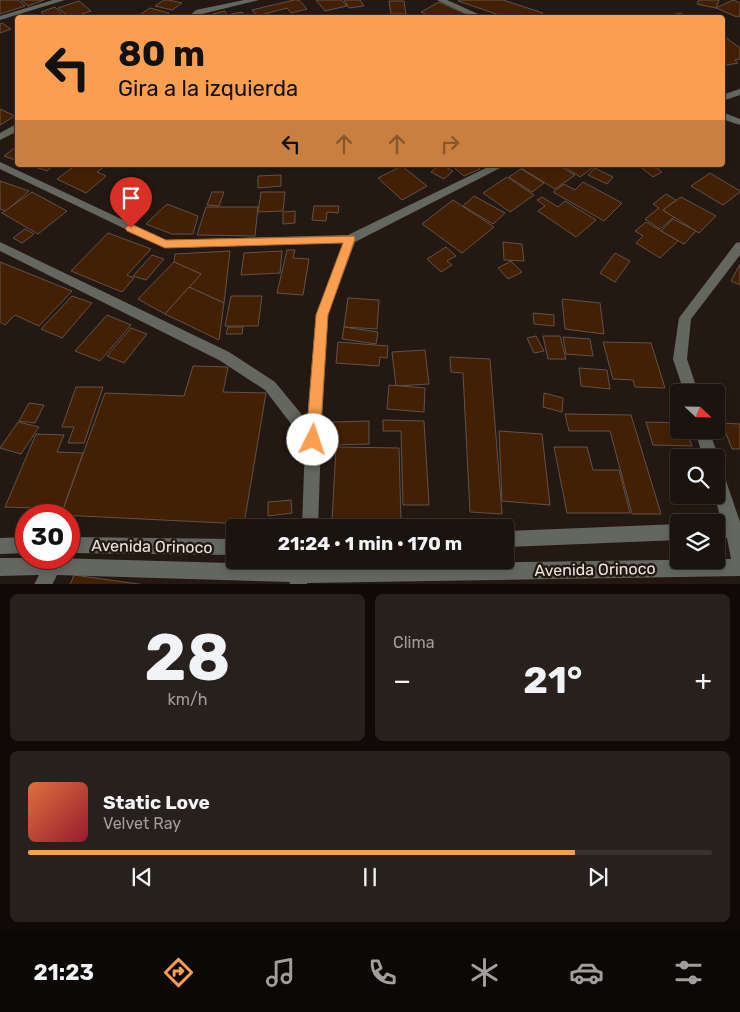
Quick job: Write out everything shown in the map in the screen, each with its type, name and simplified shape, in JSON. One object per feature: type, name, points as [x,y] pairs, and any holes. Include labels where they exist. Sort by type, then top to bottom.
[{"type":"street","points":[[0,18],[60,0]]},
{"type":"street","points":[[193,15],[198,9],[255,0]]},
{"type":"street","points":[[441,0],[476,15]]},
{"type":"street","points":[[725,97],[740,92]]},
{"type":"street","points":[[725,116],[740,122]]},
{"type":"street","points":[[0,137],[15,128]]},
{"type":"street","points":[[0,164],[165,244],[350,239],[496,167]]},
{"type":"street","points":[[310,519],[313,440],[322,315],[350,239]]},
{"type":"street","points":[[0,246],[224,356],[270,386],[313,440]]},
{"type":"street","points":[[688,384],[680,359],[684,318],[740,246]]},
{"type":"street","points":[[723,504],[740,561]]},
{"type":"street","points":[[514,539],[670,532]]},
{"type":"street","points":[[0,546],[15,545]]},
{"type":"street","name":"Avenida Orinoco","points":[[80,545],[226,546]]},
{"type":"street","name":"Avenida Orinoco","points":[[80,567],[301,573],[740,566]]},
{"type":"street","name":"Avenida Orinoco","points":[[0,567],[15,567]]},
{"type":"street","points":[[43,584],[50,569]]},
{"type":"building","points":[[0,0],[18,0],[25,6],[0,14]]},
{"type":"building","points":[[21,0],[44,0],[28,6]]},
{"type":"building","points":[[164,0],[182,3],[172,10],[155,6]]},
{"type":"building","points":[[294,0],[299,0],[307,9],[291,13],[287,8],[261,15],[256,15],[252,10]]},
{"type":"building","points":[[316,0],[341,0],[347,6],[325,11]]},
{"type":"building","points":[[344,0],[360,0],[364,6],[349,8]]},
{"type":"building","points":[[503,0],[543,13],[541,15],[499,15],[458,1]]},
{"type":"building","points":[[699,0],[719,0],[716,8],[697,4]]},
{"type":"building","points":[[733,0],[740,3],[740,16],[737,17],[716,8]]},
{"type":"building","points":[[79,1],[91,11],[79,15],[66,15],[58,8]]},
{"type":"building","points":[[389,1],[404,1],[406,14],[391,14]]},
{"type":"building","points":[[439,2],[468,15],[428,15],[421,12]]},
{"type":"building","points":[[55,7],[62,15],[44,15],[41,12]]},
{"type":"building","points":[[150,8],[169,13],[166,15],[141,14]]},
{"type":"building","points":[[225,11],[227,15],[213,15]]},
{"type":"building","points":[[242,12],[244,15],[227,15]]},
{"type":"building","points":[[2,23],[11,29],[0,33],[0,24]]},
{"type":"building","points":[[725,37],[740,48],[740,59],[735,60],[738,63],[725,65]]},
{"type":"building","points":[[0,109],[15,116],[0,125]]},
{"type":"building","points":[[15,147],[15,160],[4,156]]},
{"type":"building","points":[[36,167],[52,167],[47,171]]},
{"type":"building","points":[[73,167],[104,167],[97,172],[106,176],[86,193],[57,179]]},
{"type":"building","points":[[403,167],[427,186],[402,200],[378,178]]},
{"type":"building","points":[[437,167],[446,167],[453,171],[444,179],[431,172]]},
{"type":"building","points":[[453,167],[478,167],[480,169],[464,176]]},
{"type":"building","points":[[561,167],[575,175],[555,189],[521,168]]},
{"type":"building","points":[[565,167],[594,167],[580,177]]},
{"type":"building","points":[[640,167],[656,167],[662,172],[653,177]]},
{"type":"building","points":[[595,168],[613,177],[607,184],[588,175]]},
{"type":"building","points":[[521,169],[544,183],[532,192],[509,177]]},
{"type":"building","points":[[710,173],[740,192],[723,205],[691,186]]},
{"type":"building","points":[[281,175],[281,186],[258,188],[258,176]]},
{"type":"building","points":[[507,177],[534,195],[510,212],[483,193]]},
{"type":"building","points":[[0,181],[29,191],[6,211],[0,209]]},
{"type":"building","points":[[583,182],[622,203],[604,221],[553,192],[564,184],[575,190]]},
{"type":"building","points":[[32,192],[67,211],[38,234],[2,213]]},
{"type":"building","points":[[212,192],[224,192],[219,206],[207,205]]},
{"type":"building","points":[[261,192],[285,192],[283,211],[258,212]]},
{"type":"building","points":[[666,194],[676,200],[663,210],[674,217],[660,229],[645,219],[659,208],[653,204]]},
{"type":"building","points":[[474,196],[505,213],[493,224],[463,206]]},
{"type":"building","points":[[542,197],[558,207],[565,201],[596,220],[576,237],[538,211],[545,206],[537,200]]},
{"type":"building","points":[[681,197],[716,216],[699,233],[663,210]]},
{"type":"building","points":[[453,200],[494,227],[462,253],[422,224]]},
{"type":"building","points":[[167,204],[198,216],[193,234],[172,234],[146,224]]},
{"type":"building","points":[[314,206],[339,206],[338,213],[327,212],[326,221],[312,220]]},
{"type":"building","points":[[206,207],[258,207],[255,236],[197,235]]},
{"type":"building","points":[[295,211],[295,223],[283,224],[283,212]]},
{"type":"building","points":[[673,219],[696,231],[684,244],[661,231]]},
{"type":"building","points":[[646,222],[678,241],[660,258],[636,243],[643,236],[635,231]]},
{"type":"building","points":[[25,229],[34,234],[22,243],[13,238]]},
{"type":"building","points":[[108,233],[151,249],[127,275],[134,278],[122,292],[71,271]]},
{"type":"building","points":[[503,242],[522,244],[524,261],[504,260]]},
{"type":"building","points":[[446,247],[456,256],[447,261],[452,265],[441,272],[427,259]]},
{"type":"building","points":[[287,250],[295,250],[293,258],[309,259],[303,295],[277,293]]},
{"type":"building","points":[[230,251],[224,303],[189,287],[201,274],[174,262],[175,254]]},
{"type":"building","points":[[282,251],[280,273],[241,275],[244,253]]},
{"type":"building","points":[[615,253],[630,261],[615,282],[600,273]]},
{"type":"building","points":[[152,255],[164,259],[146,280],[133,276]]},
{"type":"building","points":[[511,261],[522,272],[508,279],[498,268]]},
{"type":"building","points":[[0,262],[72,291],[39,326],[15,315],[5,325],[0,322]]},
{"type":"building","points":[[174,262],[201,274],[165,314],[138,299]]},
{"type":"building","points":[[740,264],[740,285],[731,281]]},
{"type":"building","points":[[189,287],[224,303],[219,340],[165,314]]},
{"type":"building","points":[[72,296],[92,303],[62,338],[41,329]]},
{"type":"building","points":[[231,296],[262,296],[258,326],[225,326]]},
{"type":"building","points":[[348,298],[379,300],[377,329],[344,327]]},
{"type":"building","points":[[562,299],[600,303],[604,334],[565,329]]},
{"type":"building","points":[[533,313],[554,315],[554,326],[534,324]]},
{"type":"building","points":[[107,315],[131,325],[100,361],[75,351]]},
{"type":"building","points":[[228,327],[243,327],[242,334],[226,334]]},
{"type":"building","points":[[344,327],[378,332],[376,344],[342,339]]},
{"type":"building","points":[[131,328],[147,334],[124,363],[107,356]]},
{"type":"building","points":[[536,336],[544,351],[534,353],[527,338]]},
{"type":"building","points":[[543,336],[560,336],[566,359],[548,359]]},
{"type":"building","points":[[563,337],[590,339],[593,356],[566,354]]},
{"type":"building","points":[[338,342],[388,346],[387,358],[380,357],[379,366],[336,363]]},
{"type":"building","points":[[603,342],[651,343],[665,388],[635,387],[633,380],[613,379]]},
{"type":"building","points":[[425,350],[429,384],[396,386],[392,352]]},
{"type":"building","points":[[450,357],[490,359],[502,514],[470,512],[463,373],[451,372]]},
{"type":"building","points":[[193,366],[228,367],[223,392],[266,393],[245,519],[226,519],[226,523],[80,516],[80,504],[65,504],[105,393],[184,396]]},
{"type":"building","points":[[579,368],[607,370],[610,389],[581,386]]},
{"type":"building","points":[[389,385],[425,388],[424,412],[387,409]]},
{"type":"building","points":[[76,387],[103,387],[84,443],[68,443],[74,427],[62,427]]},
{"type":"building","points":[[544,393],[563,398],[562,412],[543,407]]},
{"type":"building","points":[[29,403],[44,405],[35,423],[19,421]]},
{"type":"building","points":[[565,414],[631,415],[661,514],[632,514],[610,431],[569,431]]},
{"type":"building","points":[[383,420],[424,421],[429,505],[403,505],[401,431],[383,431]]},
{"type":"building","points":[[369,421],[369,444],[333,445],[333,422]]},
{"type":"building","points":[[18,422],[39,427],[21,454],[0,448]]},
{"type":"building","points":[[646,422],[670,423],[670,439],[689,439],[692,446],[653,445]]},
{"type":"building","points":[[725,423],[740,424],[740,449],[732,449],[725,431]]},
{"type":"building","points":[[499,431],[542,434],[550,505],[502,501]]},
{"type":"building","points":[[36,434],[64,435],[57,452],[83,453],[65,504],[15,504],[15,507],[5,507]]},
{"type":"building","points":[[336,447],[399,448],[401,519],[332,519]]},
{"type":"building","points":[[554,447],[587,447],[593,470],[619,470],[630,513],[567,513]]},
{"type":"building","points":[[291,500],[292,513],[268,516],[268,502]]},
{"type":"building","points":[[74,575],[138,584],[70,584]]},
{"type":"route","points":[[131,228],[165,244],[350,239],[322,315],[313,440]]}]
